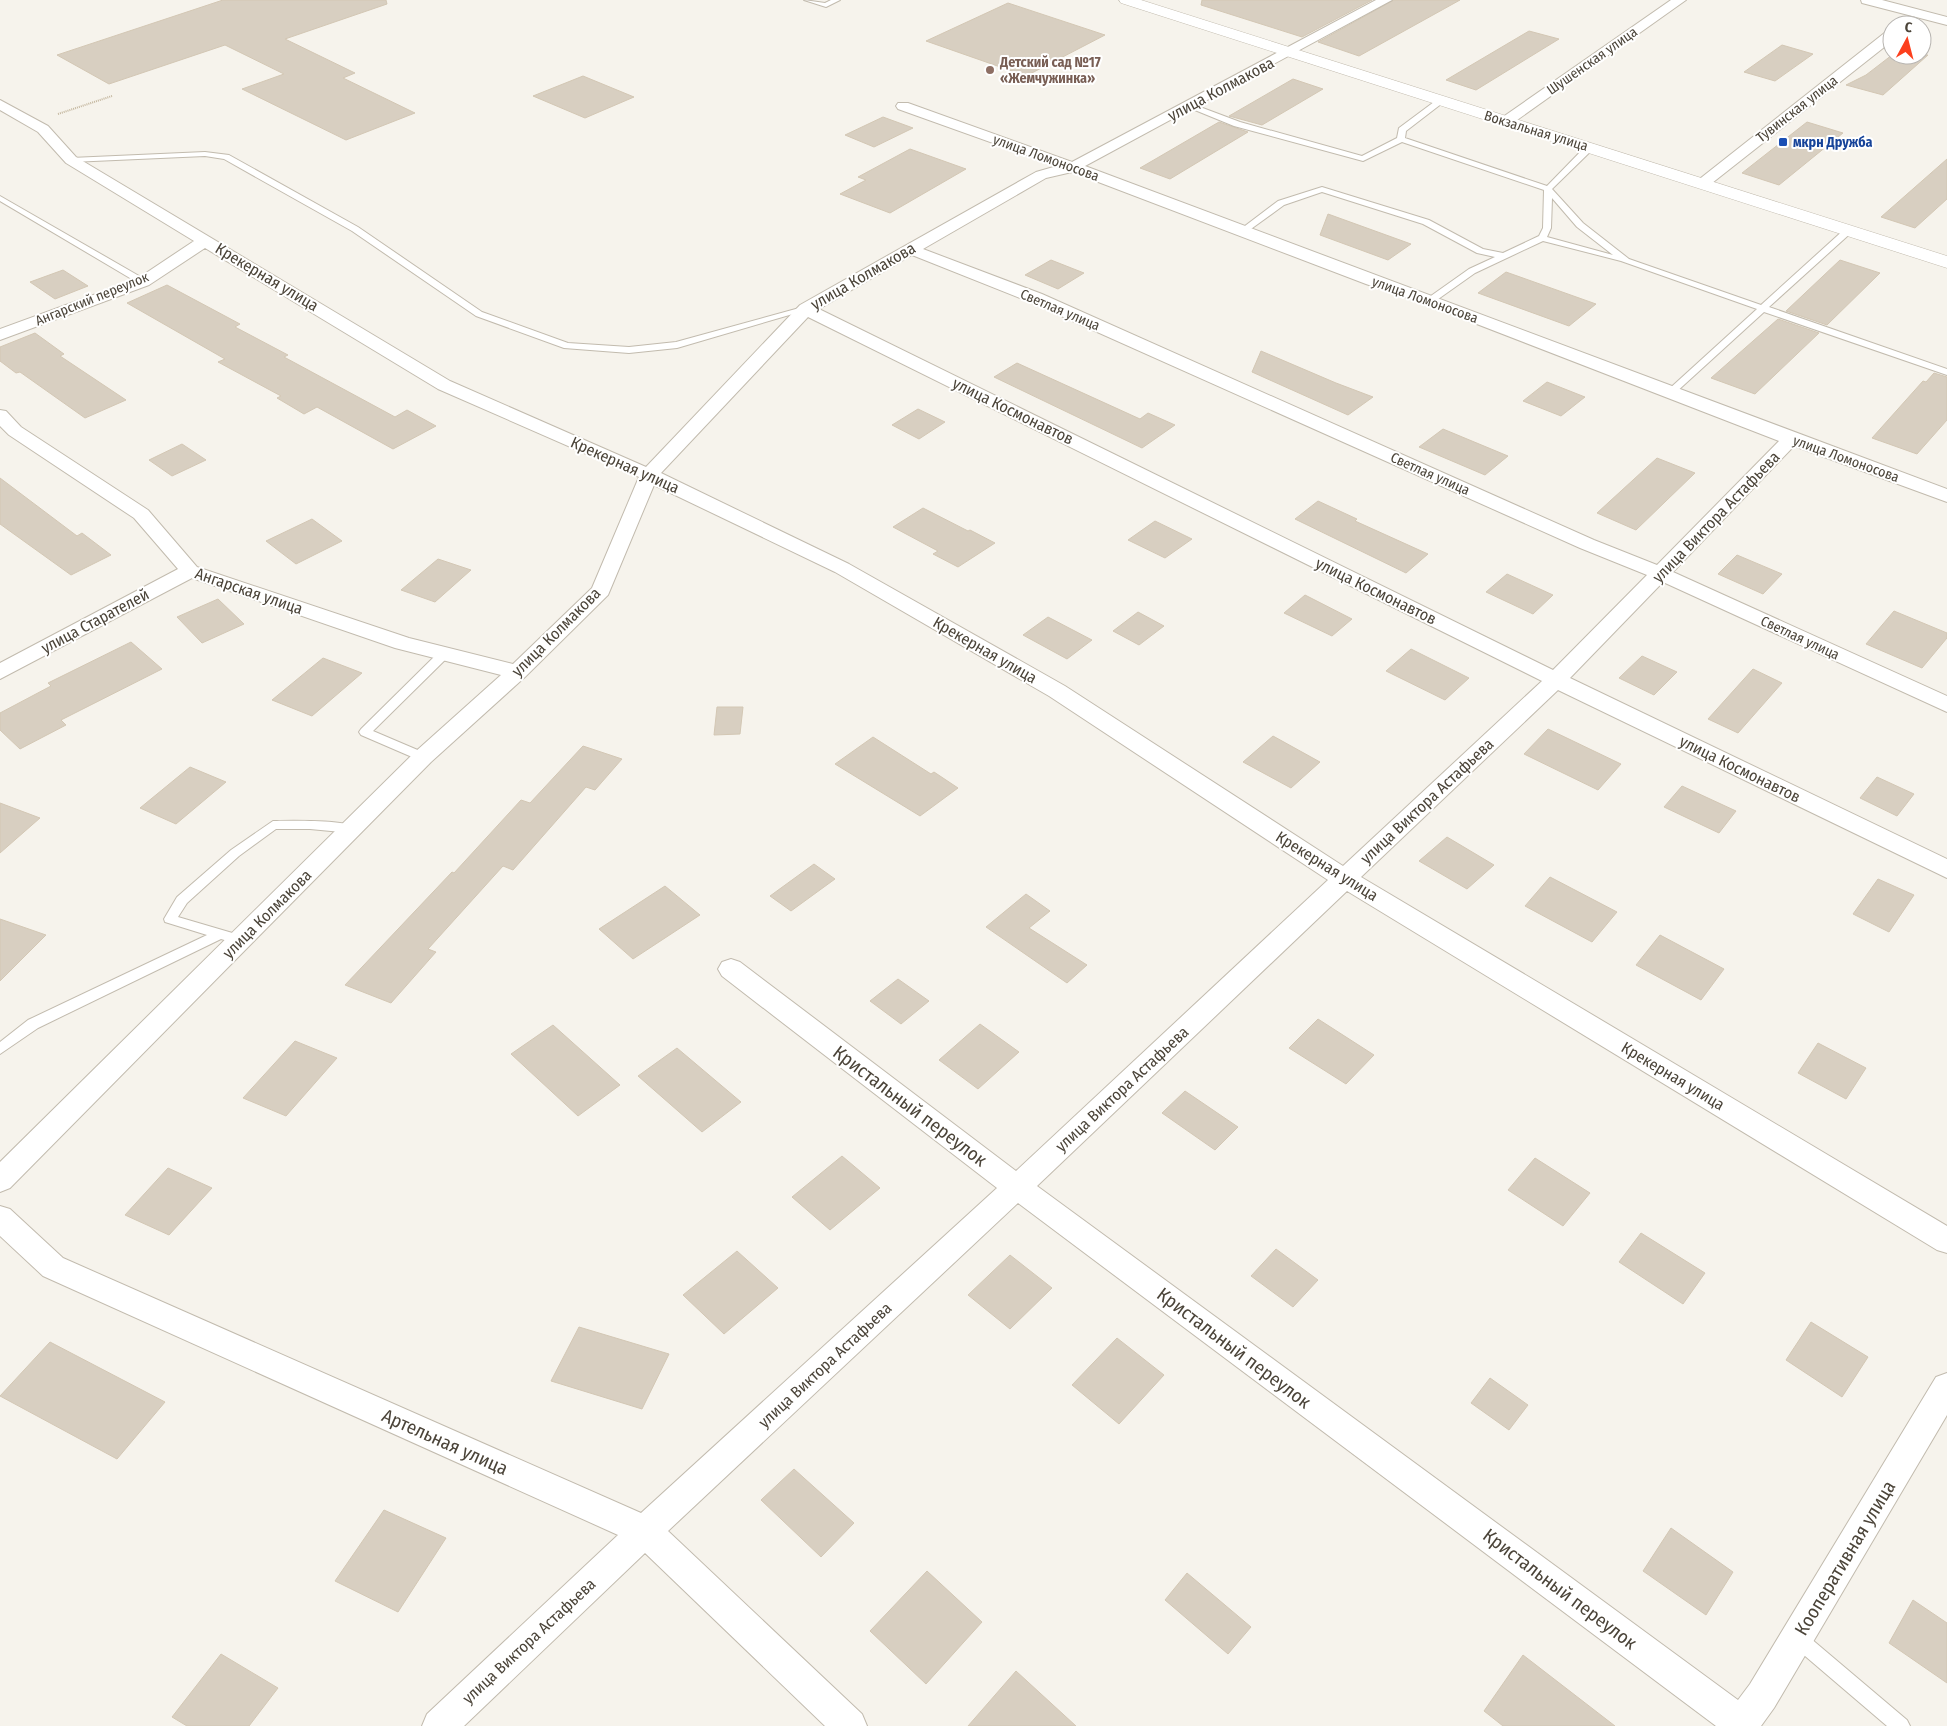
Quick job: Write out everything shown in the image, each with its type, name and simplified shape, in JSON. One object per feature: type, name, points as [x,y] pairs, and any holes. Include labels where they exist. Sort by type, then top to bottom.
[{"type":"street","name":"Вокзальная улица","points":[[1126,0],[1947,262]]},
{"type":"street","name":"улица Колмакова","points":[[1,1177],[423,757],[517,672],[600,591],[649,475],[806,309],[1041,175],[1073,167],[1386,0]]},
{"type":"street","name":"Шушенская улица","points":[[1505,122],[1680,0]]},
{"type":"street","points":[[1867,0],[1947,21]]},
{"type":"street","points":[[1916,15],[1929,4]]},
{"type":"street","name":"Тувинская улица","points":[[1702,184],[1882,42]]},
{"type":"street","name":"Крекерная улица","points":[[0,104],[43,129],[71,160],[444,385],[649,475],[842,568],[1049,686],[1345,879],[1947,1241]]},
{"type":"street","name":"улица Ломоносова","points":[[903,106],[1073,167],[1372,281],[1431,300],[1791,439],[1947,496]]},
{"type":"street","name":"Ангарский переулок","points":[[0,336],[143,282],[206,240]]},
{"type":"street","name":"Светлая улица","points":[[910,249],[1036,298],[1587,544],[1661,574],[1947,705]]},
{"type":"street","name":"улица Космонавтов","points":[[806,309],[1556,680],[1947,869]]},
{"type":"street","name":"Ангарская улица","points":[[0,415],[15,431],[140,514],[190,571],[443,655],[517,672]]},
{"type":"street","name":"улица Виктора Астафьева","points":[[440,1726],[645,1531],[1018,1187],[1556,680],[1791,439]]},
{"type":"street","name":"улица Старателей","points":[[0,672],[190,571]]},
{"type":"street","name":"Кристальный переулок","points":[[731,969],[1018,1187],[1740,1725]]},
{"type":"street","name":"Артельная улица","points":[[0,1218],[53,1267],[645,1531],[850,1726]]},
{"type":"street","name":"Кооперативная улица","points":[[1740,1725],[1762,1696],[1947,1387]]},
{"type":"lane","points":[[806,0],[826,5],[837,0]]},
{"type":"lane","points":[[1401,139],[1402,130],[1441,102]]},
{"type":"lane","points":[[1189,106],[1237,124],[1363,159],[1401,139],[1548,189],[1580,225],[1626,261]]},
{"type":"lane","points":[[1431,300],[1472,271],[1542,238],[1547,228],[1548,189],[1589,148]]},
{"type":"lane","points":[[71,160],[205,154],[226,157],[355,229],[479,314],[567,346],[629,350],[678,345],[806,309]]},
{"type":"lane","points":[[1241,232],[1281,203],[1322,189],[1426,222],[1480,251],[1504,256]]},
{"type":"lane","points":[[0,198],[143,282]]},
{"type":"lane","points":[[1671,392],[1850,230]]},
{"type":"lane","points":[[1542,238],[1626,261],[1947,372]]},
{"type":"lane","points":[[423,757],[365,732],[443,655]]},
{"type":"lane","points":[[240,940],[170,919],[182,900],[235,853],[273,826],[310,825],[352,829]]},
{"type":"lane","points":[[0,1050],[33,1024],[220,934]]},
{"type":"lane","points":[[1797,1638],[1901,1726]]},
{"type":"path","points":[[55,115],[112,96]]},
{"type":"building","points":[[223,0],[386,0],[387,4],[285,39],[355,73],[343,78],[415,113],[346,140],[242,89],[284,74],[225,45],[109,84],[57,55]]},
{"type":"building","points":[[1202,0],[1372,0],[1302,37],[1201,5]]},
{"type":"building","points":[[1394,0],[1460,0],[1359,56],[1318,42]]},
{"type":"building","points":[[1008,3],[1105,35],[1026,76],[926,41]]},
{"type":"building","points":[[1529,31],[1559,39],[1476,90],[1446,80]]},
{"type":"building","points":[[1782,45],[1813,54],[1775,81],[1744,72]]},
{"type":"building","points":[[1882,63],[1882,65],[1917,65],[1883,95],[1846,85],[1866,75]]},
{"type":"building","points":[[583,76],[634,97],[585,118],[533,96]]},
{"type":"building","points":[[1293,79],[1323,89],[1262,125],[1229,116]]},
{"type":"building","points":[[883,117],[913,128],[874,147],[845,135]]},
{"type":"building","points":[[1219,122],[1248,132],[1170,179],[1140,168]]},
{"type":"building","points":[[1807,122],[1843,133],[1779,185],[1742,173]]},
{"type":"building","points":[[910,149],[966,169],[890,213],[840,194],[866,180],[858,177]]},
{"type":"building","points":[[1947,159],[1947,199],[1915,228],[1881,217]]},
{"type":"building","points":[[1328,214],[1411,244],[1388,260],[1320,235]]},
{"type":"building","points":[[1051,260],[1084,273],[1058,289],[1025,275]]},
{"type":"building","points":[[1840,260],[1880,273],[1827,325],[1786,311]]},
{"type":"building","points":[[63,270],[88,286],[55,299],[30,282]]},
{"type":"building","points":[[1506,272],[1596,304],[1569,326],[1478,293]]},
{"type":"building","points":[[167,285],[240,324],[235,327],[288,355],[284,357],[395,417],[407,410],[436,426],[393,449],[317,407],[304,414],[277,398],[281,396],[218,362],[225,359],[127,303]]},
{"type":"building","points":[[1778,319],[1819,333],[1755,394],[1711,378]]},
{"type":"building","points":[[35,333],[64,354],[60,356],[126,400],[85,418],[20,372],[16,373],[0,361],[0,347]]},
{"type":"building","points":[[1261,351],[1373,397],[1348,415],[1252,372]]},
{"type":"building","points":[[1017,363],[1140,419],[1148,413],[1175,425],[1142,448],[994,377]]},
{"type":"building","points":[[1934,373],[1947,377],[1947,420],[1917,454],[1872,438],[1923,381],[1926,382]]},
{"type":"building","points":[[1547,382],[1585,397],[1561,416],[1523,401]]},
{"type":"building","points":[[918,409],[945,422],[919,439],[892,425]]},
{"type":"building","points":[[1443,429],[1508,456],[1485,475],[1419,447]]},
{"type":"building","points":[[182,444],[206,460],[172,476],[149,460]]},
{"type":"building","points":[[1657,458],[1695,473],[1636,530],[1597,513]]},
{"type":"building","points":[[0,478],[77,536],[82,533],[111,555],[71,575],[0,524]]},
{"type":"building","points":[[1318,501],[1357,519],[1355,521],[1428,554],[1406,573],[1295,519]]},
{"type":"building","points":[[923,508],[995,543],[958,567],[933,554],[938,551],[893,527]]},
{"type":"building","points":[[312,519],[342,541],[296,564],[266,541]]},
{"type":"building","points":[[1155,521],[1192,539],[1165,558],[1128,540]]},
{"type":"building","points":[[1737,555],[1782,574],[1763,594],[1718,574]]},
{"type":"building","points":[[438,559],[471,570],[435,602],[401,590]]},
{"type":"building","points":[[1507,574],[1553,595],[1533,614],[1486,592]]},
{"type":"building","points":[[1305,595],[1352,619],[1332,636],[1284,613]]},
{"type":"building","points":[[218,599],[244,624],[202,643],[177,617]]},
{"type":"building","points":[[1894,611],[1947,633],[1947,638],[1922,668],[1866,644]]},
{"type":"building","points":[[1138,612],[1164,626],[1139,645],[1113,631]]},
{"type":"building","points":[[1048,617],[1092,640],[1067,659],[1023,635]]},
{"type":"building","points":[[131,642],[162,669],[61,720],[66,725],[20,749],[0,730],[0,713],[51,686],[48,683]]},
{"type":"building","points":[[1411,649],[1469,678],[1445,700],[1386,671]]},
{"type":"building","points":[[1642,656],[1677,672],[1654,695],[1619,678]]},
{"type":"building","points":[[323,658],[362,673],[312,716],[272,700]]},
{"type":"building","points":[[1753,669],[1782,683],[1738,733],[1708,719]]},
{"type":"building","points":[[717,707],[743,707],[740,734],[714,735]]},
{"type":"building","points":[[1548,729],[1621,764],[1598,790],[1524,754]]},
{"type":"building","points":[[1273,736],[1320,762],[1291,788],[1243,762]]},
{"type":"building","points":[[873,737],[931,774],[934,772],[958,788],[920,816],[835,764]]},
{"type":"building","points":[[583,746],[622,759],[595,790],[586,787],[513,870],[503,866],[428,949],[436,952],[391,1003],[345,985],[452,872],[454,873],[521,800],[530,803]]},
{"type":"building","points":[[190,767],[226,782],[176,824],[140,808]]},
{"type":"building","points":[[1877,777],[1914,794],[1897,816],[1860,798]]},
{"type":"building","points":[[1682,786],[1736,811],[1719,833],[1664,807]]},
{"type":"building","points":[[0,803],[40,818],[0,853]]},
{"type":"building","points":[[1447,837],[1494,865],[1467,889],[1419,861]]},
{"type":"building","points":[[814,864],[835,879],[791,911],[770,896]]},
{"type":"building","points":[[1550,877],[1617,912],[1592,942],[1525,906]]},
{"type":"building","points":[[1878,879],[1914,895],[1889,932],[1853,914]]},
{"type":"building","points":[[665,886],[700,915],[633,959],[599,929]]},
{"type":"building","points":[[1026,894],[1050,911],[1029,928],[1087,965],[1067,983],[986,927]]},
{"type":"building","points":[[0,919],[46,935],[0,981]]},
{"type":"building","points":[[1660,935],[1724,969],[1701,1000],[1636,965]]},
{"type":"building","points":[[898,979],[929,1001],[901,1024],[870,1001]]},
{"type":"building","points":[[1318,1019],[1374,1055],[1346,1084],[1289,1048]]},
{"type":"building","points":[[980,1024],[1019,1052],[978,1089],[939,1060]]},
{"type":"building","points":[[553,1025],[620,1085],[578,1116],[511,1054]]},
{"type":"building","points":[[295,1041],[337,1058],[286,1116],[243,1098]]},
{"type":"building","points":[[1818,1043],[1866,1068],[1846,1099],[1798,1073]]},
{"type":"building","points":[[677,1048],[741,1102],[702,1132],[638,1076]]},
{"type":"building","points":[[1185,1091],[1238,1127],[1215,1150],[1162,1113]]},
{"type":"building","points":[[842,1156],[880,1188],[830,1230],[792,1197]]},
{"type":"building","points":[[1535,1158],[1590,1193],[1563,1226],[1508,1190]]},
{"type":"building","points":[[168,1168],[212,1188],[169,1235],[125,1215]]},
{"type":"building","points":[[1641,1233],[1705,1273],[1683,1304],[1619,1262]]},
{"type":"building","points":[[1276,1249],[1318,1280],[1293,1307],[1251,1276]]},
{"type":"building","points":[[737,1251],[778,1288],[724,1334],[683,1295]]},
{"type":"building","points":[[1010,1255],[1052,1288],[1010,1329],[968,1295]]},
{"type":"building","points":[[1811,1322],[1868,1357],[1842,1397],[1786,1360]]},
{"type":"building","points":[[579,1327],[669,1354],[642,1409],[551,1381]]},
{"type":"building","points":[[1117,1338],[1164,1375],[1119,1424],[1072,1385]]},
{"type":"building","points":[[50,1342],[165,1402],[117,1459],[0,1396]]},
{"type":"building","points":[[1490,1378],[1528,1405],[1509,1430],[1471,1403]]},
{"type":"building","points":[[794,1469],[854,1523],[821,1557],[761,1500]]},
{"type":"building","points":[[384,1510],[446,1538],[398,1612],[335,1581]]},
{"type":"building","points":[[1671,1528],[1733,1572],[1706,1615],[1643,1571]]},
{"type":"building","points":[[927,1571],[982,1622],[926,1684],[870,1631]]},
{"type":"building","points":[[1187,1573],[1251,1627],[1228,1654],[1165,1600]]},
{"type":"building","points":[[1913,1600],[1947,1623],[1947,1683],[1889,1643]]},
{"type":"building","points":[[221,1654],[278,1688],[249,1726],[187,1726],[172,1717]]},
{"type":"building","points":[[1523,1655],[1615,1726],[1503,1726],[1484,1711]]},
{"type":"building","points":[[1016,1671],[1076,1726],[968,1726]]},
{"type":"place","name":"Детский сад №17 «Жемчужинка»","points":[[990,70]]},
{"type":"place","name":"мкрн Дружба","points":[[1783,142]]}]
